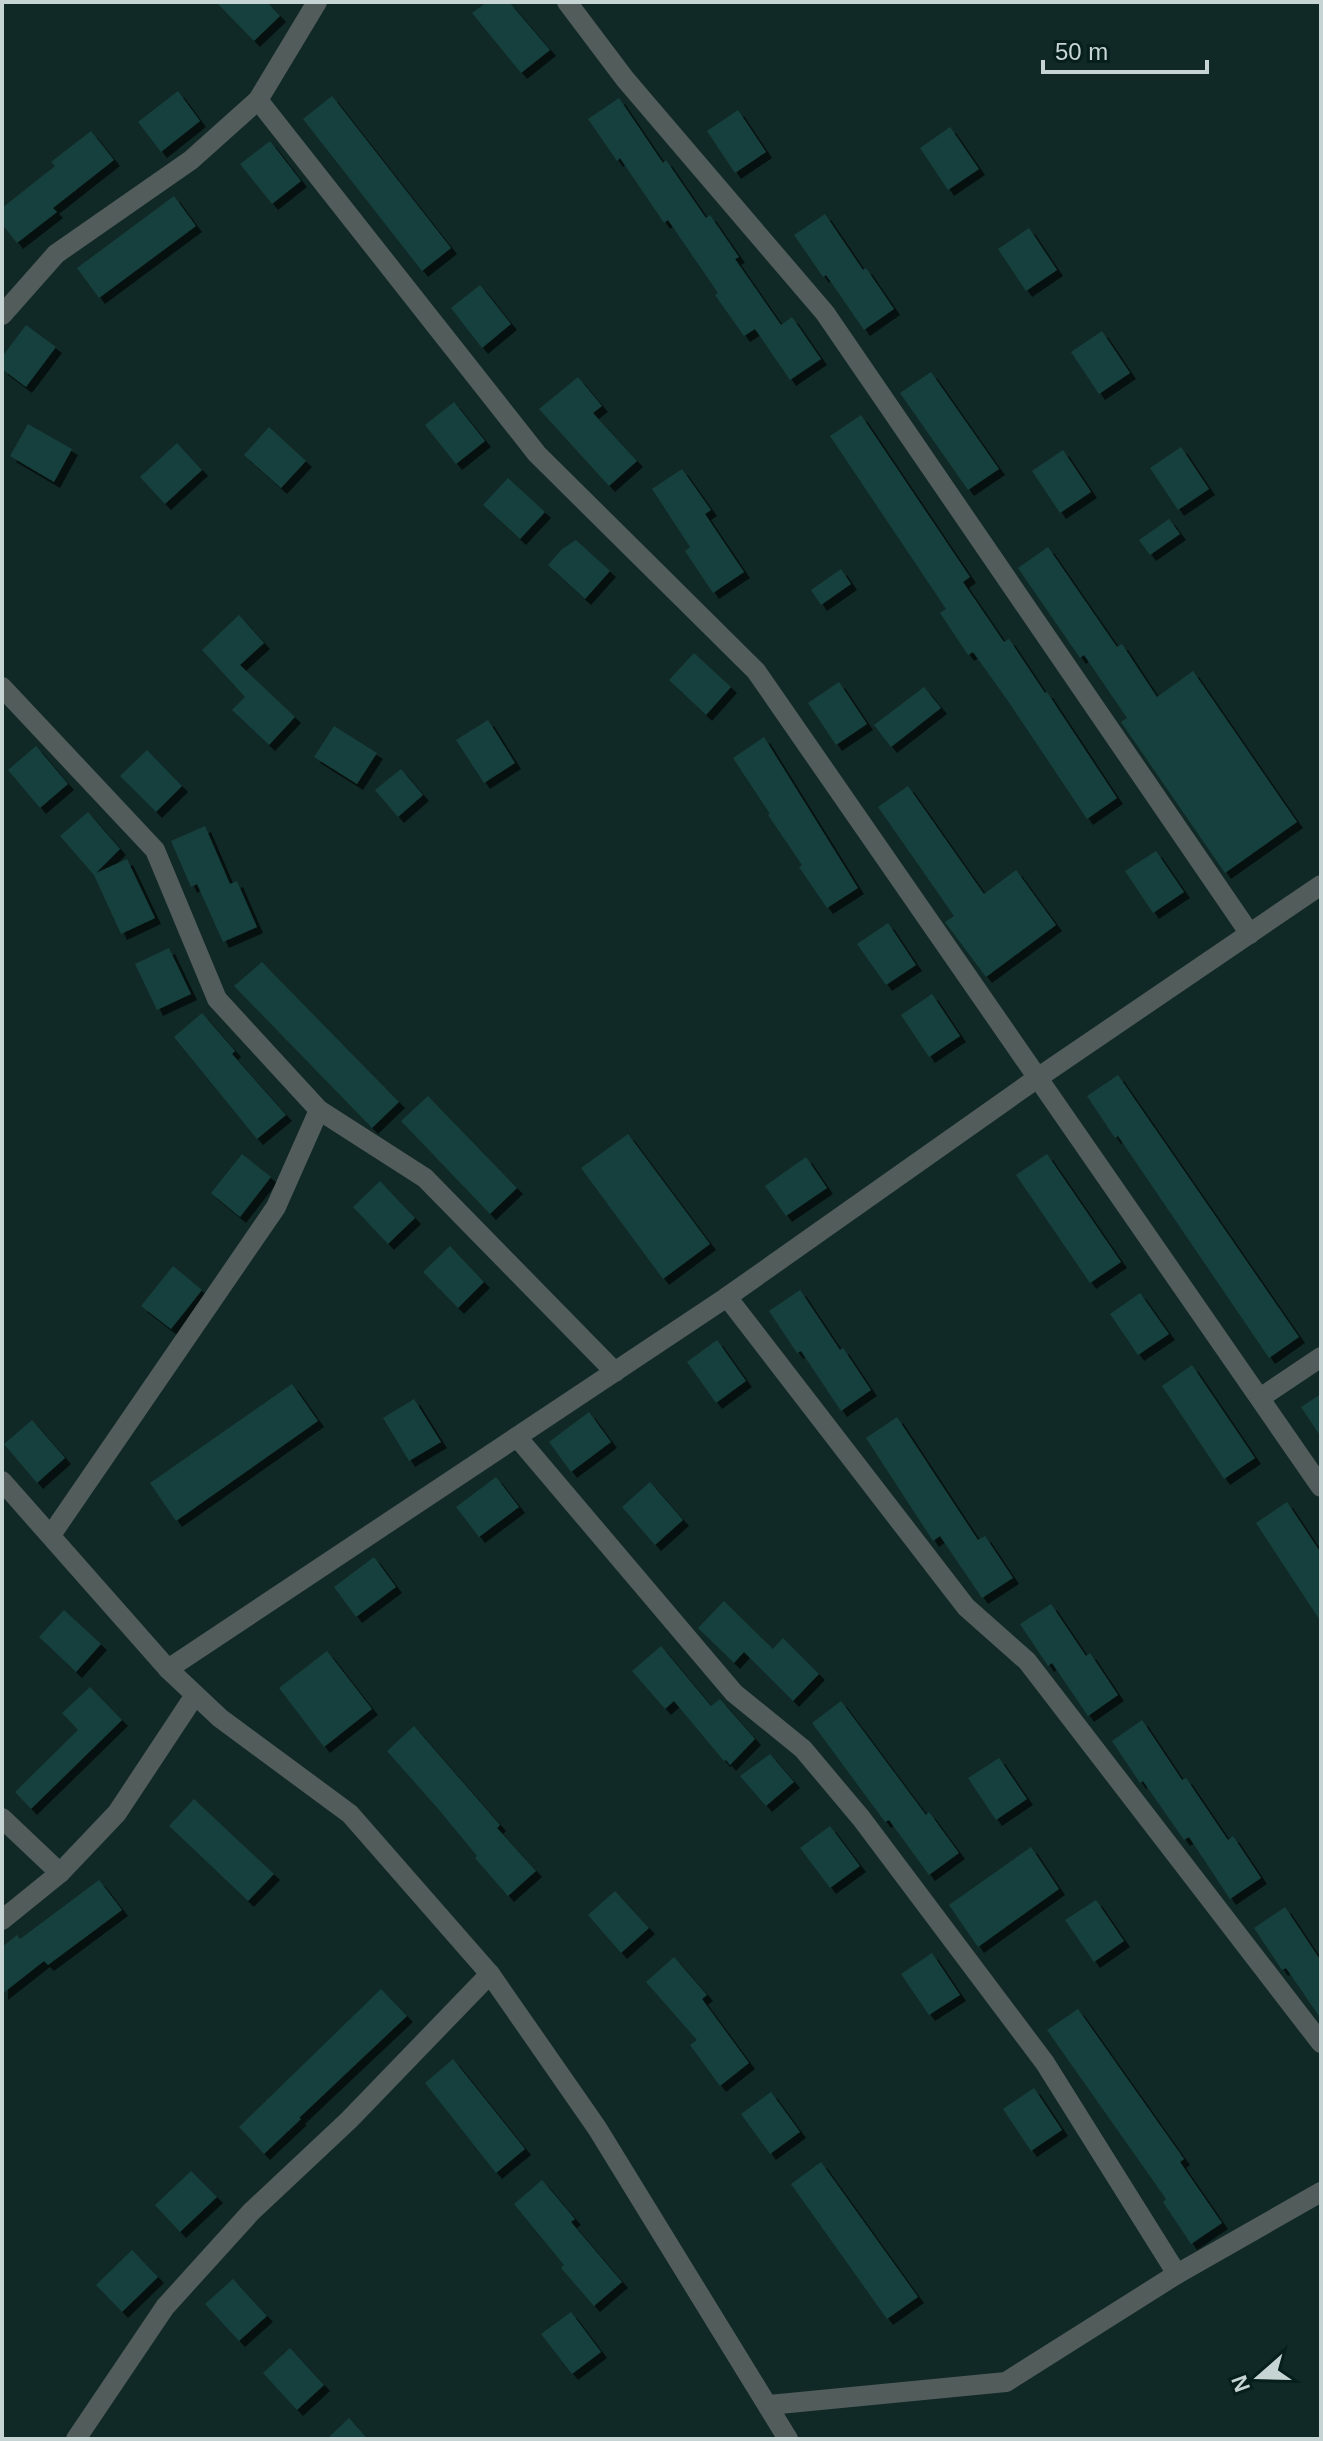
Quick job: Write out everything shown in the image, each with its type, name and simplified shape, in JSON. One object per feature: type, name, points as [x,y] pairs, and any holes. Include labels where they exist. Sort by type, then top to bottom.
[{"type":"street","points":[[567,2],[625,79],[825,313],[1250,934]]},
{"type":"street","points":[[2,315],[56,254],[191,160],[258,100],[315,3]]},
{"type":"street","points":[[258,100],[537,454],[756,671],[1321,1487]]},
{"type":"street","points":[[2,687],[155,850],[217,999],[319,1110],[425,1178],[615,1372]]},
{"type":"street","points":[[168,1669],[727,1297],[1036,1079],[1321,885]]},
{"type":"street","points":[[51,1535],[276,1207],[319,1110]]},
{"type":"street","points":[[727,1297],[966,1607],[1027,1661],[1321,2043]]},
{"type":"street","points":[[1260,1398],[1321,1357]]},
{"type":"street","points":[[517,1437],[734,1693],[803,1749],[861,1818],[1045,2063],[1177,2274]]},
{"type":"street","points":[[2,1481],[168,1669],[220,1718],[350,1814],[490,1974],[597,2128],[788,2439]]},
{"type":"street","points":[[2,1920],[60,1873],[117,1813],[195,1695]]},
{"type":"street","points":[[2,1818],[60,1873]]},
{"type":"street","points":[[76,2439],[165,2307],[251,2212],[349,2120],[490,1974]]},
{"type":"street","points":[[769,2405],[1006,2382],[1177,2274],[1321,2192]]},
{"type":"building","points":[[216,2],[267,2],[280,16],[254,41]]},
{"type":"building","points":[[487,2],[509,2],[550,50],[521,73],[472,13]]},
{"type":"building","points":[[178,91],[200,121],[161,152],[138,122]]},
{"type":"building","points":[[332,96],[451,248],[422,271],[303,119]]},
{"type":"building","points":[[619,98],[663,163],[666,160],[706,218],[710,215],[739,257],[735,259],[781,325],[792,317],[821,359],[790,380],[755,329],[744,336],[668,220],[664,223],[620,158],[617,161],[588,119]]},
{"type":"building","points":[[738,110],[766,152],[735,173],[707,131]]},
{"type":"building","points":[[950,127],[979,169],[948,190],[920,148]]},
{"type":"building","points":[[91,131],[114,160],[53,208],[57,212],[17,243],[2,224],[2,208],[55,166],[51,162]]},
{"type":"building","points":[[270,141],[301,181],[272,204],[240,164]]},
{"type":"building","points":[[174,196],[196,226],[99,298],[77,268]]},
{"type":"building","points":[[825,214],[894,309],[864,330],[794,235]]},
{"type":"building","points":[[1029,228],[1057,270],[1026,291],[998,249]]},
{"type":"building","points":[[480,285],[511,324],[482,348],[451,308]]},
{"type":"building","points":[[26,325],[56,347],[26,387],[2,369],[2,357]]},
{"type":"building","points":[[1102,331],[1130,373],[1099,394],[1071,352]]},
{"type":"building","points":[[931,372],[999,469],[968,490],[900,393]]},
{"type":"building","points":[[578,377],[602,406],[593,413],[637,461],[609,486],[539,409]]},
{"type":"building","points":[[454,402],[485,441],[456,464],[425,425]]},
{"type":"building","points":[[861,415],[970,577],[963,582],[1004,642],[1009,639],[1047,692],[1117,798],[1087,819],[973,652],[968,655],[940,613],[946,609],[830,436]]},
{"type":"building","points":[[28,424],[72,449],[54,482],[10,456]]},
{"type":"building","points":[[269,427],[306,461],[281,488],[244,455]]},
{"type":"building","points":[[177,443],[202,470],[165,504],[140,477]]},
{"type":"building","points":[[1181,447],[1209,489],[1178,510],[1150,468]]},
{"type":"building","points":[[1063,450],[1091,492],[1060,513],[1032,471]]},
{"type":"building","points":[[682,469],[711,510],[705,514],[744,572],[713,593],[685,551],[690,547],[652,489]]},
{"type":"building","points":[[508,478],[545,512],[520,539],[483,505]]},
{"type":"building","points":[[1169,519],[1180,534],[1150,555],[1139,540]]},
{"type":"building","points":[[576,540],[610,571],[585,599],[548,565],[562,549]]},
{"type":"building","points":[[1048,547],[1117,647],[1122,644],[1157,697],[1193,671],[1297,822],[1225,873],[1121,722],[1127,718],[1084,655],[1080,658],[1018,568]]},
{"type":"building","points":[[841,569],[851,584],[821,605],[811,590]]},
{"type":"building","points":[[239,615],[264,643],[240,665],[295,717],[269,745],[232,710],[245,697],[202,650]]},
{"type":"building","points":[[694,653],[731,687],[706,715],[669,680]]},
{"type":"building","points":[[839,682],[867,724],[836,745],[808,703]]},
{"type":"building","points":[[924,687],[941,708],[891,747],[874,725]]},
{"type":"building","points":[[488,720],[515,763],[484,783],[456,740]]},
{"type":"building","points":[[334,726],[377,753],[357,784],[314,757]]},
{"type":"building","points":[[764,737],[858,888],[827,908],[733,758]]},
{"type":"building","points":[[36,746],[68,784],[40,808],[8,770]]},
{"type":"building","points":[[147,750],[182,786],[156,812],[120,776]]},
{"type":"building","points":[[401,769],[423,795],[398,817],[375,790]]},
{"type":"building","points":[[908,786],[984,894],[1016,870],[1056,925],[986,977],[945,922],[954,916],[878,807]]},
{"type":"building","points":[[88,812],[120,849],[96,873],[127,859],[155,918],[121,934],[94,875],[60,836]]},
{"type":"building","points":[[205,826],[230,884],[237,881],[257,927],[223,942],[197,884],[191,887],[171,841]]},
{"type":"building","points":[[1156,851],[1184,892],[1153,913],[1125,871]]},
{"type":"building","points":[[888,923],[916,965],[886,985],[857,944]]},
{"type":"building","points":[[169,948],[191,994],[157,1010],[135,964]]},
{"type":"building","points":[[262,962],[399,1102],[372,1128],[234,986]]},
{"type":"building","points":[[932,994],[960,1036],[929,1057],[901,1015]]},
{"type":"building","points":[[202,1013],[235,1051],[232,1054],[286,1115],[257,1139],[174,1037]]},
{"type":"building","points":[[1118,1075],[1299,1337],[1269,1358],[1118,1136],[1115,1138],[1087,1096]]},
{"type":"building","points":[[428,1096],[517,1188],[490,1214],[401,1121]]},
{"type":"building","points":[[628,1134],[710,1244],[663,1279],[581,1168]]},
{"type":"building","points":[[242,1154],[271,1177],[240,1217],[211,1193]]},
{"type":"building","points":[[1047,1154],[1121,1262],[1090,1283],[1016,1175]]},
{"type":"building","points":[[806,1157],[827,1188],[786,1216],[765,1186]]},
{"type":"building","points":[[380,1181],[415,1218],[388,1244],[353,1207]]},
{"type":"building","points":[[450,1246],[484,1282],[458,1308],[423,1272]]},
{"type":"building","points":[[173,1266],[202,1290],[171,1329],[141,1306]]},
{"type":"building","points":[[800,1290],[871,1390],[841,1411],[801,1351],[797,1353],[769,1311]]},
{"type":"building","points":[[1140,1293],[1169,1334],[1138,1355],[1110,1314]]},
{"type":"building","points":[[717,1340],[746,1381],[716,1403],[687,1362]]},
{"type":"building","points":[[1192,1365],[1255,1458],[1224,1479],[1162,1386]]},
{"type":"building","points":[[292,1384],[318,1421],[176,1521],[150,1483]]},
{"type":"building","points":[[1321,1394],[1321,1437],[1301,1407]]},
{"type":"building","points":[[414,1399],[441,1442],[409,1461],[383,1418]]},
{"type":"building","points":[[589,1412],[611,1442],[571,1472],[549,1442]]},
{"type":"building","points":[[897,1417],[978,1540],[985,1536],[1013,1578],[982,1598],[940,1536],[933,1541],[866,1438]]},
{"type":"building","points":[[32,1420],[65,1458],[37,1483],[4,1444]]},
{"type":"building","points":[[496,1477],[519,1507],[479,1537],[456,1507]]},
{"type":"building","points":[[650,1482],[683,1520],[655,1545],[622,1507]]},
{"type":"building","points":[[1287,1502],[1321,1553],[1321,1622],[1256,1523]]},
{"type":"building","points":[[374,1557],[396,1587],[356,1617],[334,1587]]},
{"type":"building","points":[[724,1601],[773,1649],[783,1638],[819,1674],[793,1701],[744,1652],[734,1663],[698,1628]]},
{"type":"building","points":[[1051,1604],[1086,1656],[1090,1653],[1118,1695],[1088,1716],[1052,1663],[1048,1666],[1020,1624]]},
{"type":"building","points":[[64,1610],[101,1644],[76,1672],[39,1637]]},
{"type":"building","points":[[661,1646],[711,1706],[720,1699],[755,1739],[730,1765],[674,1701],[665,1709],[632,1671]]},
{"type":"building","points":[[327,1651],[372,1709],[324,1747],[279,1688]]},
{"type":"building","points":[[90,1687],[122,1720],[31,1809],[15,1792],[78,1730],[62,1713]]},
{"type":"building","points":[[841,1701],[926,1815],[929,1812],[959,1853],[929,1875],[889,1820],[885,1822],[812,1723]]},
{"type":"building","points":[[1142,1720],[1182,1780],[1186,1778],[1228,1840],[1233,1836],[1261,1878],[1230,1899],[1189,1837],[1184,1840],[1112,1741]]},
{"type":"building","points":[[414,1726],[536,1871],[508,1896],[387,1751]]},
{"type":"building","points":[[770,1754],[794,1782],[766,1806],[740,1776]]},
{"type":"building","points":[[999,1758],[1027,1799],[996,1820],[968,1778]]},
{"type":"building","points":[[194,1799],[274,1874],[248,1901],[169,1826]]},
{"type":"building","points":[[830,1826],[860,1866],[830,1888],[800,1848]]},
{"type":"building","points":[[1031,1847],[1059,1889],[978,1947],[949,1905]]},
{"type":"building","points":[[99,1880],[122,1910],[48,1965],[44,1961],[2,1994],[2,1947],[17,1935],[20,1939]]},
{"type":"building","points":[[615,1891],[649,1928],[621,1953],[588,1915]]},
{"type":"building","points":[[1096,1900],[1124,1941],[1094,1962],[1065,1920]]},
{"type":"building","points":[[1285,1907],[1321,1961],[1321,2019],[1254,1928]]},
{"type":"building","points":[[932,1953],[960,1995],[929,2015],[901,1974]]},
{"type":"building","points":[[674,1957],[707,1995],[702,1999],[749,2063],[720,2086],[690,2045],[697,2040],[646,1982]]},
{"type":"building","points":[[381,1989],[407,2016],[264,2154],[239,2127]]},
{"type":"building","points":[[1078,2009],[1184,2159],[1180,2162],[1222,2223],[1191,2244],[1163,2202],[1166,2199],[1047,2030]]},
{"type":"building","points":[[453,2059],[525,2149],[496,2173],[425,2083]]},
{"type":"building","points":[[1034,2088],[1062,2130],[1031,2151],[1003,2109]]},
{"type":"building","points":[[771,2092],[800,2132],[770,2154],[741,2114]]},
{"type":"building","points":[[821,2162],[918,2297],[887,2319],[791,2184]]},
{"type":"building","points":[[191,2171],[217,2197],[180,2232],[155,2205]]},
{"type":"building","points":[[542,2180],[575,2219],[571,2222],[622,2282],[594,2306],[561,2268],[564,2265],[514,2204]]},
{"type":"building","points":[[132,2250],[158,2277],[122,2312],[96,2285]]},
{"type":"building","points":[[233,2279],[267,2316],[239,2341],[205,2304]]},
{"type":"building","points":[[571,2312],[601,2352],[572,2374],[541,2334]]},
{"type":"building","points":[[290,2348],[324,2385],[297,2410],[263,2373]]},
{"type":"building","points":[[349,2418],[368,2439],[327,2439]]}]
